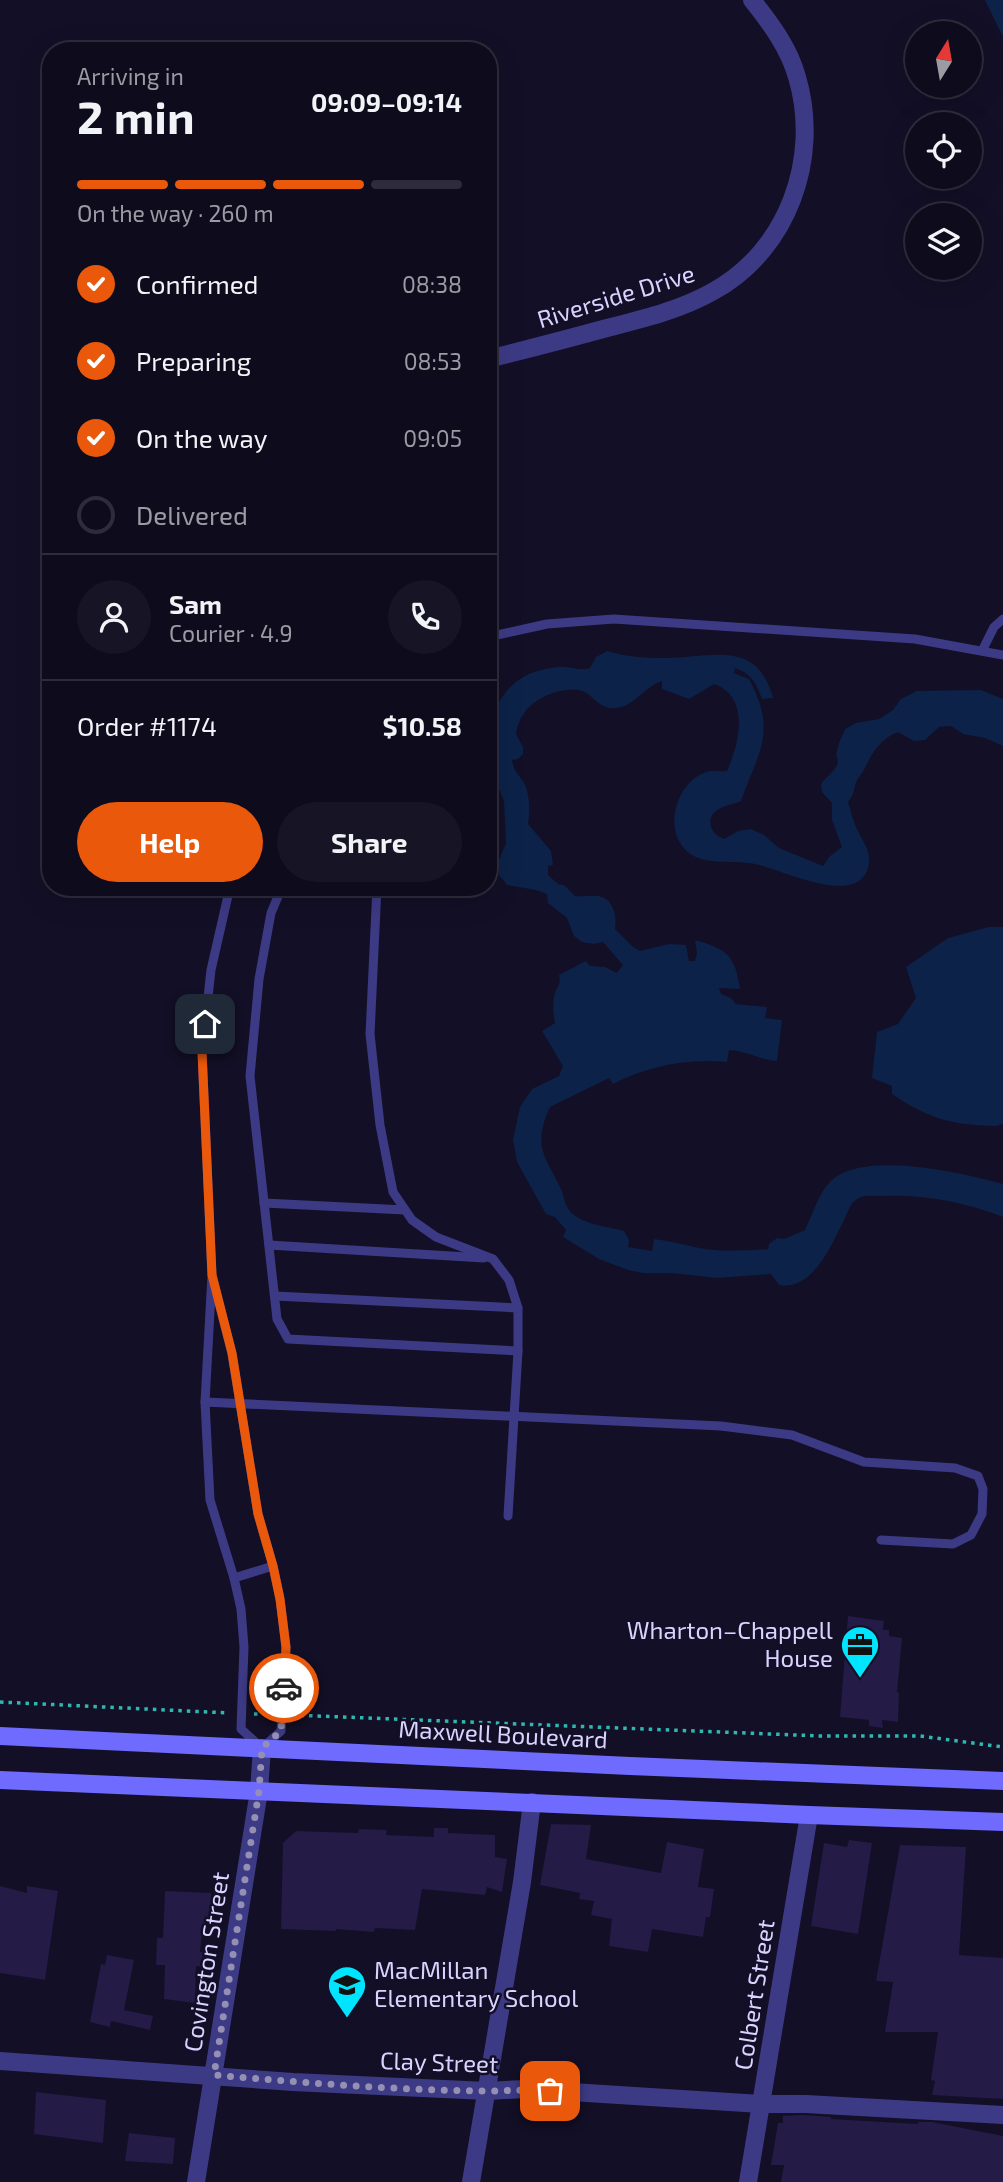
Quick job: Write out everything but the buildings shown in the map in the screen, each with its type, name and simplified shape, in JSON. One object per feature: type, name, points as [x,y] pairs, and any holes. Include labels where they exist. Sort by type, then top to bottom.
[{"type":"main road","name":"Maxwell Boulevard","points":[[0,1736],[1003,1781]]},
{"type":"main road","points":[[0,1780],[1003,1822]]},
{"type":"street","name":"Riverside Drive","points":[[497,357],[638,320],[711,293],[744,270],[772,238],[788,210],[800,177],[806,119],[797,76],[789,56],[769,21],[752,0]]},
{"type":"street","name":"Covington Street","points":[[196,2182],[259,1791],[262,1748]]},
{"type":"street","points":[[471,2182],[522,1882],[532,1802]]},
{"type":"street","name":"Colbert Street","points":[[748,2182],[809,1815]]},
{"type":"street","name":"Clay Street","points":[[0,2061],[293,2082],[487,2091],[524,2089],[761,2104],[1003,2115]]},
{"type":"lane","points":[[497,635],[547,624],[614,619],[915,639],[1003,654]]},
{"type":"lane","points":[[982,651],[993,627],[1003,619]]},
{"type":"lane","points":[[212,1275],[232,1353],[258,1514],[273,1566],[286,1647],[281,1731],[262,1748],[241,1729],[244,1647],[241,1609],[210,1500],[205,1402],[212,1275],[202,1052],[211,970],[228,896]]},
{"type":"lane","points":[[278,896],[271,913],[258,979],[250,1076],[277,1319],[288,1339],[518,1351]]},
{"type":"lane","points":[[377,896],[370,1034],[380,1125],[393,1192],[412,1220],[436,1237],[493,1259],[509,1280],[519,1308],[508,1516]]},
{"type":"lane","points":[[264,1203],[405,1210]]},
{"type":"lane","points":[[269,1245],[493,1259]]},
{"type":"lane","points":[[275,1296],[519,1308]]},
{"type":"lane","points":[[205,1402],[721,1426],[792,1436],[864,1462],[955,1468],[978,1476],[983,1489],[982,1514],[971,1535],[953,1544],[881,1540]]},
{"type":"lane","points":[[234,1578],[273,1566]]},
{"type":"path","points":[[0,1702],[821,1736],[920,1736],[1003,1747]]},
{"type":"water","points":[[985,0],[1003,0],[1003,37]]},
{"type":"water","points":[[607,651],[650,658],[715,655],[744,659],[756,666],[766,679],[773,698],[762,699],[749,676],[735,668],[734,673],[749,679],[758,698],[764,728],[759,755],[741,801],[714,812],[710,821],[712,829],[724,839],[738,831],[751,829],[764,835],[779,848],[823,866],[829,857],[842,847],[832,820],[832,803],[822,792],[821,784],[836,767],[836,755],[845,729],[856,723],[879,719],[893,710],[901,699],[917,691],[981,690],[1003,699],[1003,746],[985,738],[963,734],[951,726],[939,727],[925,740],[914,741],[898,732],[887,738],[871,756],[848,802],[867,849],[868,868],[861,880],[849,885],[834,886],[755,864],[706,860],[692,855],[682,846],[674,823],[679,798],[695,778],[708,771],[727,771],[735,748],[738,710],[726,690],[714,684],[689,699],[662,689],[662,681],[622,707],[609,708],[586,693],[574,689],[560,691],[531,705],[521,718],[516,734],[523,747],[523,754],[512,760],[528,794],[528,824],[551,851],[553,865],[548,866],[548,875],[575,896],[598,896],[608,901],[615,914],[615,929],[640,951],[669,944],[686,945],[689,961],[695,961],[695,940],[722,950],[732,961],[740,989],[719,988],[721,994],[731,998],[736,1004],[767,1007],[765,1018],[782,1020],[777,1061],[729,1050],[727,1062],[683,1062],[640,1072],[613,1084],[609,1078],[550,1107],[541,1142],[568,1208],[582,1220],[624,1231],[629,1240],[628,1247],[652,1251],[654,1239],[713,1250],[768,1249],[769,1244],[777,1238],[784,1239],[805,1230],[819,1198],[830,1182],[845,1172],[888,1165],[964,1174],[1003,1184],[1003,1217],[959,1203],[928,1198],[861,1197],[851,1206],[828,1252],[812,1273],[791,1285],[779,1285],[771,1274],[717,1278],[628,1270],[599,1259],[563,1237],[566,1230],[555,1217],[546,1214],[517,1162],[513,1140],[520,1107],[532,1089],[559,1076],[563,1066],[542,1031],[555,1023],[553,1000],[559,975],[586,961],[590,966],[605,967],[617,973],[623,965],[603,942],[582,942],[574,936],[567,918],[548,903],[547,894],[507,885],[499,875],[499,860],[506,843],[504,801],[497,784],[497,706],[513,685],[525,676],[540,670],[562,667],[590,668],[596,657]]},
{"type":"water","points":[[989,927],[1003,927],[1003,1124],[996,1126],[954,1122],[930,1115],[892,1094],[892,1086],[872,1078],[877,1032],[898,1024],[916,998],[906,967],[948,938]]},
{"type":"way so far","points":[[284,1688],[281,1731],[262,1748],[259,1791],[214,2075],[293,2082],[487,2091],[550,2091]]},
{"type":"place","name":"Wharton–Chappell House","points":[[860,1679]]},
{"type":"place","name":"MacMillan Elementary School","points":[[347,2019]]},
{"type":"route","points":[[205,1024],[202,1052],[212,1275],[232,1353],[258,1514],[280,1599],[286,1647],[284,1688]]}]
